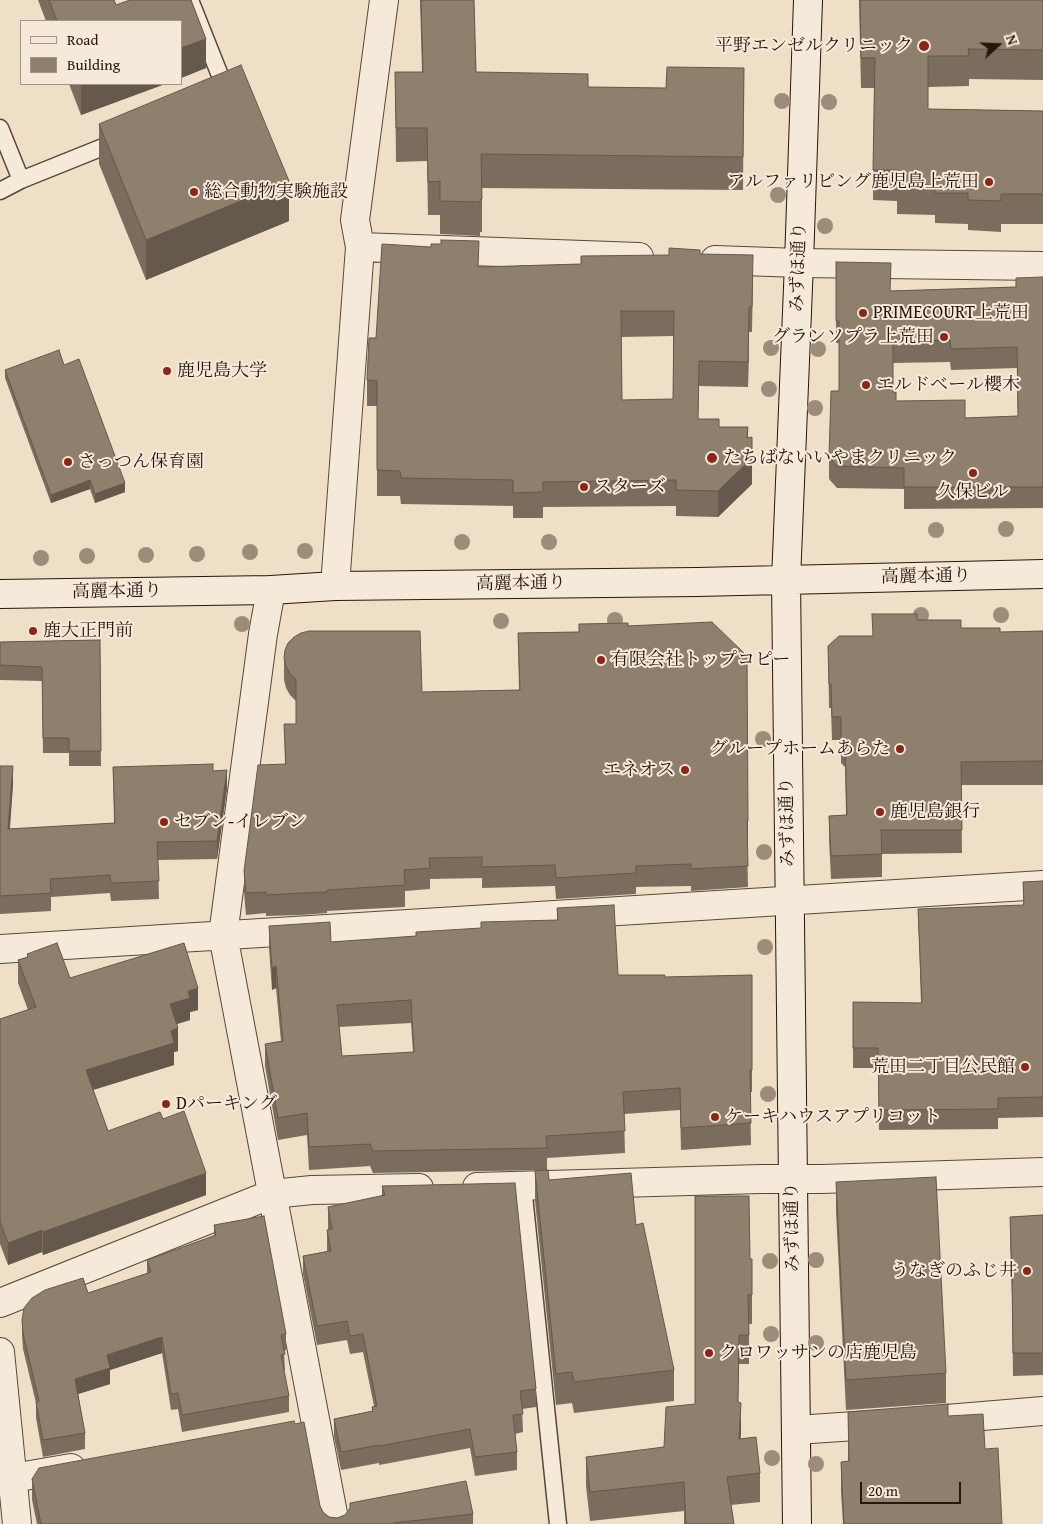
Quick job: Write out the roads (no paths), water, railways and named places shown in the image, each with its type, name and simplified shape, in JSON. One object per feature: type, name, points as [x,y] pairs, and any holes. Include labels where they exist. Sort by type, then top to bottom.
[{"type":"street","points":[[335,586],[360,247],[355,220],[384,0]]},
{"type":"street","name":"みずほ通り","points":[[797,1524],[786,580],[808,0]]},
{"type":"street","points":[[360,247],[664,258]]},
{"type":"street","points":[[693,259],[799,263],[1043,266]]},
{"type":"street","name":"高麗本通り","points":[[0,594],[271,590],[335,586],[786,580],[1043,574]]},
{"type":"street","points":[[271,590],[263,634],[223,935],[272,1194],[306,1425],[335,1524]]},
{"type":"street","points":[[0,949],[1043,885]]},
{"type":"street","points":[[0,1303],[272,1194],[312,1190],[761,1179],[840,1179],[1043,1172]]},
{"type":"street","points":[[0,1352],[17,1524]]},
{"type":"street","points":[[796,1430],[1043,1411]]},
{"type":"street","points":[[13,1478],[91,1464]]},
{"type":"lane","points":[[190,0],[228,96],[210,103]]},
{"type":"lane","points":[[0,128],[21,180]]},
{"type":"lane","points":[[0,191],[21,180],[129,136]]},
{"type":"lane","points":[[523,1186],[558,1524]]},
{"type":"place","name":"平野エンゼルクリニック","points":[[924,46]]},
{"type":"place","name":"アルファリビング鹿児島上荒田","points":[[989,182]]},
{"type":"place","name":"総合動物実験施設","points":[[194,192]]},
{"type":"place","name":"PRIMECOURT上荒田","points":[[863,313]]},
{"type":"place","name":"グランソプラ上荒田","points":[[944,337]]},
{"type":"place","name":"鹿児島大学","points":[[167,371]]},
{"type":"place","name":"エルドベール櫻木","points":[[866,385]]},
{"type":"place","name":"たちばないいやまクリニック","points":[[712,458]]},
{"type":"place","name":"さっつん保育園","points":[[68,462]]},
{"type":"place","name":"久保ビル","points":[[973,473]]},
{"type":"place","name":"スターズ","points":[[584,487]]},
{"type":"place","name":"鹿大正門前","points":[[33,631]]},
{"type":"place","name":"有限会社トップコピー","points":[[601,660]]},
{"type":"place","name":"グループホームあらた","points":[[900,749]]},
{"type":"place","name":"エネオス","points":[[685,770]]},
{"type":"place","name":"鹿児島銀行","points":[[880,812]]},
{"type":"place","name":"セブン-イレブン","points":[[164,822]]},
{"type":"place","name":"荒田二丁目公民館","points":[[1025,1067]]},
{"type":"place","name":"Dパーキング","points":[[166,1104]]},
{"type":"place","name":"ケーキハウスアプリコット","points":[[715,1117]]},
{"type":"place","name":"うなぎのふじ井","points":[[1027,1271]]},
{"type":"place","name":"クロワッサンの店鹿児島","points":[[709,1353]]}]
